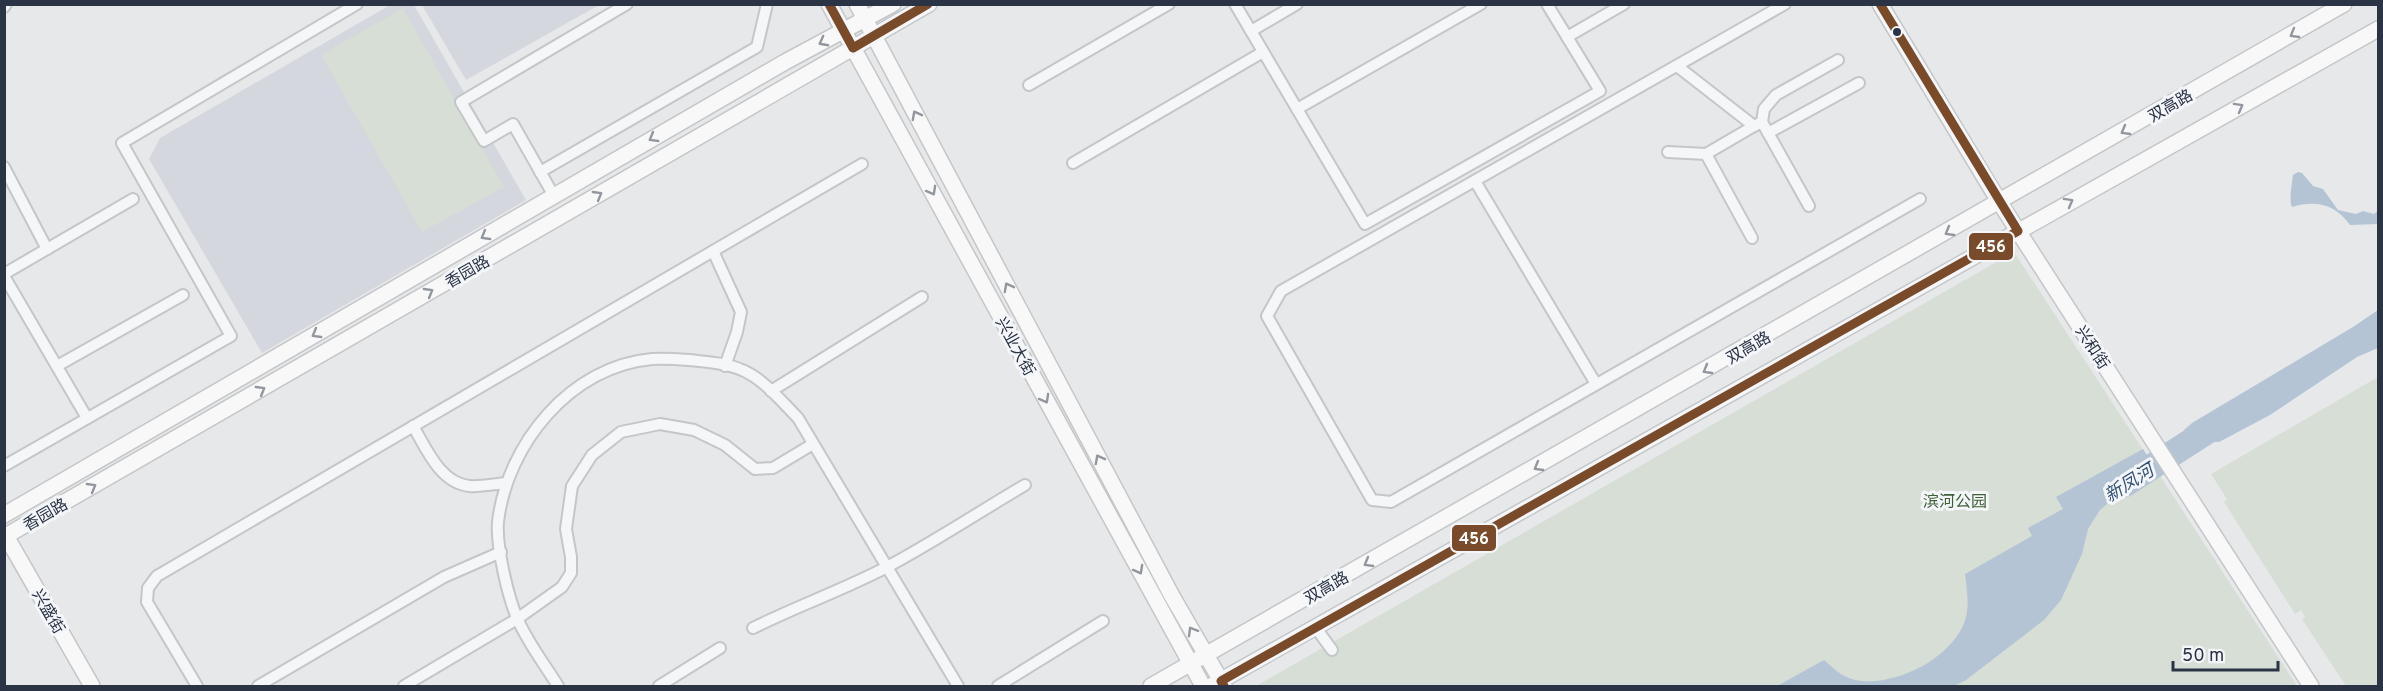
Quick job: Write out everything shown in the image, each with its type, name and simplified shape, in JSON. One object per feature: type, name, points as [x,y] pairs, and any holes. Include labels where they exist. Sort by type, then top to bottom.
[{"type":"street","points":[[4,466],[231,336],[122,143],[357,4]]},
{"type":"street","points":[[554,196],[513,124],[484,141],[461,102],[627,4]]},
{"type":"street","points":[[540,172],[757,47],[767,4]]},
{"type":"street","name":"兴业大街","points":[[829,4],[1203,687]]},
{"type":"street","name":"兴业大街","points":[[857,4],[1206,656],[1218,685]]},
{"type":"street","name":"香园路","points":[[4,515],[785,62],[893,4]]},
{"type":"street","name":"香园路","points":[[5,537],[928,4]]},
{"type":"street","points":[[1029,85],[1169,4]]},
{"type":"street","points":[[1235,4],[1365,224],[1600,91],[1547,4]]},
{"type":"street","points":[[1251,31],[1298,4]]},
{"type":"street","points":[[1297,109],[1481,4]]},
{"type":"street","points":[[1567,37],[1624,4]]},
{"type":"street","points":[[1785,4],[1281,291],[1267,316],[1372,500],[1391,502],[1920,198]]},
{"type":"street","name":"兴和街","points":[[1880,4],[2000,203],[2311,687]]},
{"type":"street","name":"双高路","points":[[1151,687],[2344,4]]},
{"type":"street","name":"双高路","points":[[1218,685],[2379,29]]},
{"type":"street","points":[[1073,163],[1263,52]]},
{"type":"street","points":[[1668,152],[1706,154],[1758,124],[1764,109],[1776,95],[1838,60]]},
{"type":"street","points":[[1677,66],[1768,133],[1809,206]]},
{"type":"street","points":[[1768,133],[1859,83]]},
{"type":"street","points":[[1706,154],[1752,238]]},
{"type":"street","points":[[197,687],[147,602],[148,588],[156,576],[862,164]]},
{"type":"street","points":[[4,167],[47,249]]},
{"type":"street","points":[[1475,180],[1596,384]]},
{"type":"street","points":[[87,418],[4,275],[133,199]]},
{"type":"street","points":[[713,251],[741,312],[737,332],[725,366]]},
{"type":"street","points":[[57,366],[183,295]]},
{"type":"street","points":[[771,391],[922,297]]},
{"type":"street","points":[[558,687],[518,619],[502,566],[498,524],[506,483],[526,440],[550,411],[585,382],[618,367],[652,359],[712,362],[744,371],[771,391],[798,418],[958,687]]},
{"type":"street","points":[[404,687],[518,619],[562,587],[572,573],[566,529],[572,486],[592,454],[621,432],[660,424],[694,430],[725,445],[755,469],[773,468],[813,444]]},
{"type":"street","points":[[413,426],[429,454],[447,477],[467,486],[506,483]]},
{"type":"street","points":[[753,628],[886,567],[1025,485]]},
{"type":"street","name":"兴盛街","points":[[5,537],[92,687]]},
{"type":"street","points":[[258,687],[444,577],[501,552]]},
{"type":"street","points":[[998,687],[1103,621]]},
{"type":"street","points":[[1316,628],[1332,650]]},
{"type":"street","points":[[659,687],[720,648]]},
{"type":"shaded area","points":[[390,5],[414,5],[526,200],[262,353],[149,159],[160,138]]},
{"type":"shaded area","points":[[422,5],[599,5],[466,80]]},
{"type":"green space","points":[[403,8],[504,187],[422,232],[321,55]]},
{"type":"green space","name":"滨河公园","points":[[2014,252],[2297,686],[1256,686]]},
{"type":"green space","points":[[2378,377],[2378,686],[2346,686],[2302,619],[2305,617],[2301,610],[2295,614],[2224,502],[2227,499],[2211,474]]},
{"type":"water","points":[[2298,172],[2302,173],[2313,186],[2323,189],[2338,210],[2356,214],[2363,211],[2374,214],[2378,211],[2378,224],[2350,225],[2338,212],[2317,204],[2292,207],[2293,175]]},
{"type":"water","points":[[2378,310],[2378,348],[2357,357],[2270,415],[2219,442],[2199,442],[2190,439],[2184,430],[2192,423]]},
{"type":"water","points":[[2143,449],[2158,472],[2121,492],[2100,510],[2088,529],[2082,554],[2061,600],[2044,620],[1966,680],[1954,686],[1777,686],[1824,660],[1846,677],[1870,681],[1901,676],[1930,661],[1954,640],[1965,621],[1968,601],[1965,574],[2032,536],[2028,528],[2063,509],[2056,497]]},
{"type":"waterway","name":"新凤河","points":[[2125,484],[2223,421]]},
{"type":"transit line","name":"456","points":[[829,4],[853,48],[928,4]]},
{"type":"transit line","name":"456","points":[[1224,686],[1221,681],[2018,231],[1880,4]]}]
